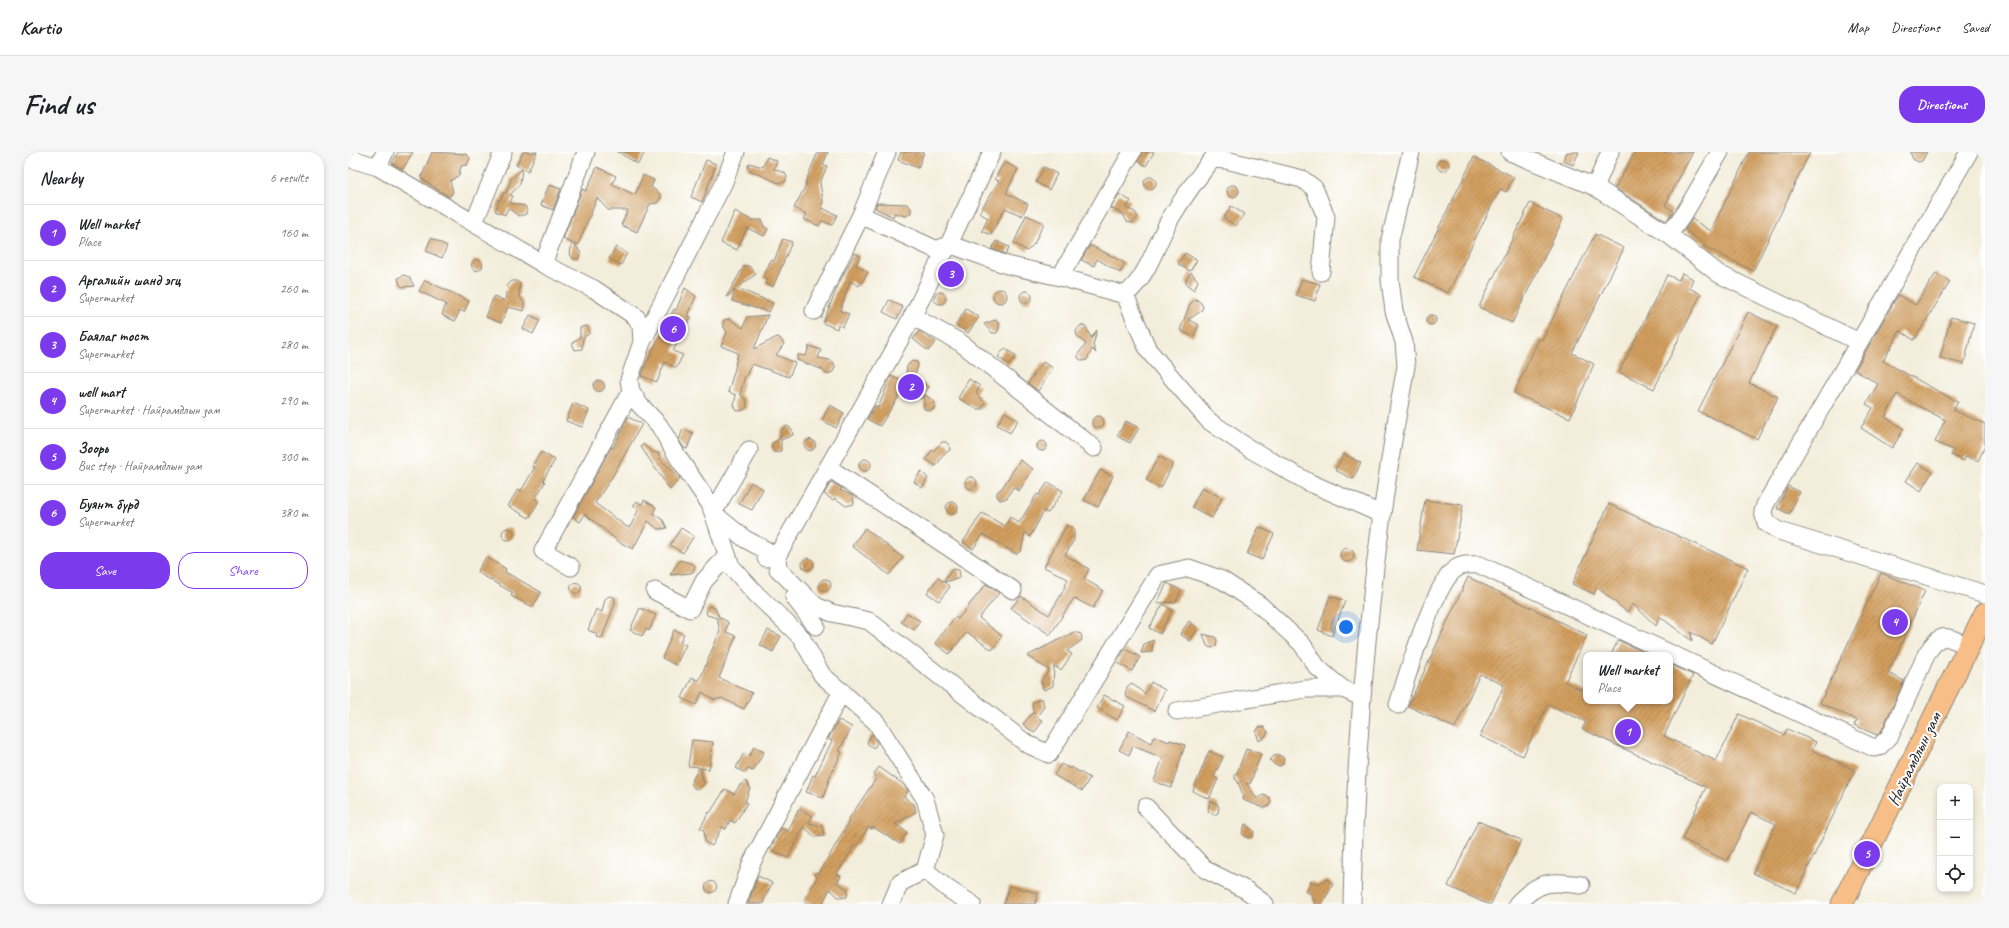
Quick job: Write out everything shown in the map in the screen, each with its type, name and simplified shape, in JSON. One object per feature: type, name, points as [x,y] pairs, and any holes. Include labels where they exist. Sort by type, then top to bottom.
[{"type":"main road","name":"Найрамдлын зам","points":[[1842,904],[1985,613]]},
{"type":"street","points":[[474,223],[503,152]]},
{"type":"street","points":[[544,264],[586,152]]},
{"type":"street","points":[[736,152],[723,184],[642,342],[629,380],[631,391],[639,404],[659,425],[678,459],[710,504],[730,566],[757,595],[801,637],[822,675],[876,722],[925,799],[935,835],[925,870],[900,883],[891,904]]},
{"type":"street","points":[[814,311],[860,215],[887,152]]},
{"type":"street","points":[[816,626],[788,589],[777,563],[807,501],[829,468],[912,316],[931,275],[949,244],[992,152]]},
{"type":"street","points":[[1060,277],[1132,152]]},
{"type":"street","points":[[1352,904],[1353,823],[1361,697],[1381,514],[1406,366],[1404,342],[1394,312],[1390,280],[1390,240],[1411,152]]},
{"type":"street","points":[[1510,152],[1595,187],[1669,235],[1719,274],[1859,342]]},
{"type":"street","points":[[1595,187],[1610,152]]},
{"type":"street","points":[[1669,235],[1685,212],[1720,152]]},
{"type":"street","points":[[1969,152],[1765,505],[1763,512],[1766,523],[1779,531],[1985,594]]},
{"type":"street","points":[[1125,295],[1137,286],[1171,219],[1216,156],[1226,160],[1302,179],[1314,188],[1326,217],[1321,272]]},
{"type":"street","points":[[348,158],[381,159],[474,223],[544,264],[594,289],[636,317],[641,326],[642,342]]},
{"type":"street","points":[[860,215],[937,250],[949,244],[1007,265],[1060,277],[1125,295]]},
{"type":"street","points":[[1125,295],[1148,350],[1209,421],[1250,449],[1308,482],[1381,514]]},
{"type":"street","points":[[912,316],[961,343],[1094,448]]},
{"type":"street","points":[[571,567],[543,550],[631,391]]},
{"type":"street","points":[[713,513],[749,450]]},
{"type":"street","points":[[829,468],[1013,590]]},
{"type":"street","points":[[713,513],[736,546],[758,558],[777,563],[790,583],[816,606],[832,613],[869,621],[1027,744],[1049,754],[1158,576],[1189,568],[1222,580],[1260,605],[1302,644],[1317,667],[1343,689]]},
{"type":"street","points":[[655,591],[690,609],[704,581],[727,556]]},
{"type":"street","points":[[1398,705],[1408,671],[1441,587],[1454,570],[1463,564],[1480,565],[1666,652]]},
{"type":"street","points":[[1673,655],[1874,748],[1879,747],[1890,736],[1927,653],[1935,642],[1940,637],[1946,637],[1969,646]]},
{"type":"street","points":[[1177,711],[1305,689],[1343,689],[1353,692],[1361,697]]},
{"type":"street","points":[[737,904],[752,862],[842,691]]},
{"type":"street","points":[[1146,807],[1206,870],[1246,890],[1265,904]]},
{"type":"street","points":[[925,870],[948,889],[972,904]]},
{"type":"street","points":[[1517,904],[1537,886],[1555,882],[1581,885]]},
{"type":"building","points":[[398,152],[413,152],[403,169],[392,163]]},
{"type":"building","points":[[432,152],[466,154],[470,158],[467,165],[461,166],[459,175],[450,181],[453,192],[449,197],[421,178]]},
{"type":"building","points":[[523,152],[537,152],[528,171],[516,165]]},
{"type":"building","points":[[618,152],[645,152],[638,164]]},
{"type":"building","points":[[818,152],[828,152],[823,165],[827,166],[820,183],[823,200],[822,208],[837,215],[832,225],[822,221],[819,226],[804,219],[807,214],[794,208],[807,183],[805,183]]},
{"type":"building","points":[[901,152],[924,152],[918,168],[898,160]]},
{"type":"building","points":[[1142,152],[1154,152],[1146,166],[1138,161]]},
{"type":"building","points":[[1567,152],[1579,152],[1573,165],[1563,161]]},
{"type":"building","points":[[1635,152],[1693,152],[1665,205],[1673,211],[1666,221],[1615,188]]},
{"type":"building","points":[[1749,152],[1810,152],[1753,271],[1703,246],[1705,244],[1685,230],[1692,219],[1711,231]]},
{"type":"building","points":[[1910,152],[1927,152],[1922,161],[1918,162],[1913,159]]},
{"type":"building","points":[[767,157],[777,161],[774,169],[785,173],[787,177],[785,182],[779,183],[747,169],[749,163],[763,167]]},
{"type":"building","points":[[1474,157],[1514,177],[1506,192],[1500,189],[1448,293],[1414,277]]},
{"type":"building","points":[[1441,159],[1445,159],[1449,165],[1445,171],[1441,171],[1437,167],[1437,163]]},
{"type":"building","points":[[706,160],[716,164],[702,202],[691,197]]},
{"type":"building","points":[[1004,162],[1018,169],[1006,193],[1028,204],[1022,216],[1005,208],[991,235],[982,231],[988,218],[979,213],[999,181],[995,179]]},
{"type":"building","points":[[597,167],[616,176],[612,184],[635,195],[643,175],[654,180],[651,187],[660,194],[661,198],[657,203],[650,204],[637,232],[621,225],[628,210],[608,210],[597,198],[578,245],[574,243],[581,253],[578,259],[573,259],[570,254],[572,243],[563,239],[582,189],[586,191]]},
{"type":"building","points":[[1044,167],[1057,174],[1049,190],[1036,182]]},
{"type":"building","points":[[522,169],[520,184],[510,195],[513,196],[510,203],[525,206],[527,210],[526,214],[519,216],[508,208],[505,215],[495,211],[499,202],[497,200],[500,201],[504,192],[506,193],[511,179]]},
{"type":"building","points":[[1152,177],[1155,178],[1155,188],[1148,189],[1145,188],[1144,181],[1145,178]]},
{"type":"building","points":[[549,185],[561,189],[553,210],[541,205]]},
{"type":"building","points":[[1231,185],[1235,185],[1239,191],[1235,197],[1231,197],[1227,193],[1227,189]]},
{"type":"building","points":[[1119,194],[1131,201],[1126,208],[1135,212],[1138,217],[1133,223],[1127,222],[1123,214],[1111,208]]},
{"type":"building","points":[[877,203],[907,204],[911,208],[911,213],[906,216],[894,213],[893,217],[875,208]]},
{"type":"building","points":[[1530,203],[1563,219],[1512,323],[1479,307]]},
{"type":"building","points":[[1231,206],[1244,214],[1236,226],[1224,218]]},
{"type":"building","points":[[735,211],[751,220],[762,220],[764,227],[768,229],[764,236],[747,228],[737,250],[721,243]]},
{"type":"building","points":[[1026,215],[1044,223],[1034,244],[1027,251],[1014,243]]},
{"type":"building","points":[[1595,234],[1624,248],[1572,353],[1594,364],[1570,418],[1514,393],[1539,339],[1542,340]]},
{"type":"building","points":[[431,238],[447,246],[442,258],[426,251]]},
{"type":"building","points":[[783,239],[792,242],[773,287],[765,283],[767,279],[763,278],[771,260],[774,261]]},
{"type":"building","points":[[996,241],[1009,247],[1006,254],[992,249]]},
{"type":"building","points":[[1090,245],[1125,263],[1120,273],[1097,259],[1094,266],[1081,260]]},
{"type":"building","points":[[616,247],[627,253],[621,265],[609,259]]},
{"type":"building","points":[[855,253],[860,256],[856,265],[868,272],[859,286],[850,281],[840,311],[849,314],[843,327],[838,325],[837,329],[823,323],[839,283]]},
{"type":"building","points":[[1185,253],[1197,260],[1190,271],[1178,264]]},
{"type":"building","points":[[475,260],[479,260],[481,261],[481,269],[475,270],[472,267],[472,263]]},
{"type":"building","points":[[744,266],[749,266],[756,274],[737,288],[773,303],[769,312],[732,301],[735,290],[726,297]]},
{"type":"building","points":[[1191,272],[1198,281],[1194,290],[1186,284],[1186,280]]},
{"type":"building","points":[[1682,273],[1693,279],[1689,288],[1701,294],[1654,389],[1619,372],[1667,275],[1679,280]]},
{"type":"building","points":[[1936,273],[1950,282],[1914,340],[1900,331],[1883,361],[1958,402],[1953,410],[1985,424],[1985,446],[1978,461],[1966,456],[1964,461],[1951,455],[1953,450],[1935,442],[1945,420],[1897,394],[1885,417],[1904,429],[1892,448],[1861,428],[1873,408],[1866,404],[1878,384],[1855,370],[1898,295],[1916,305]]},
{"type":"building","points":[[404,275],[409,277],[414,286],[403,287],[400,285],[398,278]]},
{"type":"building","points":[[1302,279],[1320,284],[1315,301],[1296,295]]},
{"type":"building","points":[[425,280],[469,301],[464,312],[460,310],[455,321],[442,315],[446,304],[419,291]]},
{"type":"building","points":[[512,281],[517,281],[520,284],[519,296],[524,303],[524,311],[508,307],[501,323],[486,317],[494,296],[505,301],[507,286]]},
{"type":"building","points":[[685,288],[696,296],[688,316],[691,317],[673,351],[683,355],[676,368],[665,362],[657,382],[641,376],[674,309],[676,310]]},
{"type":"building","points":[[1000,289],[1005,291],[1007,296],[1005,301],[1000,303],[995,301],[993,296],[995,291]]},
{"type":"building","points":[[1028,291],[1031,292],[1031,302],[1024,303],[1021,302],[1020,295],[1021,292]]},
{"type":"building","points":[[942,292],[945,293],[945,303],[938,304],[935,303],[934,296],[935,293]]},
{"type":"building","points":[[1196,299],[1203,307],[1201,311],[1188,320],[1199,325],[1193,337],[1180,330],[1190,304]]},
{"type":"building","points":[[889,300],[903,307],[897,319],[883,312]]},
{"type":"building","points":[[966,309],[979,317],[968,333],[956,325]]},
{"type":"building","points":[[1748,312],[1777,326],[1749,383],[1778,397],[1757,439],[1698,411]]},
{"type":"building","points":[[530,315],[540,320],[533,334],[523,329]]},
{"type":"building","points":[[768,315],[754,349],[777,337],[780,338],[784,344],[776,355],[795,363],[789,377],[752,364],[744,379],[740,394],[746,400],[747,407],[744,410],[737,411],[734,405],[736,395],[728,392],[738,353],[721,346],[727,333],[723,325],[724,320],[730,319],[743,328],[747,317]]},
{"type":"building","points":[[1429,315],[1433,315],[1435,316],[1435,324],[1429,325],[1426,322],[1426,318]]},
{"type":"building","points":[[1951,317],[1974,323],[1964,364],[1940,358]]},
{"type":"building","points":[[995,320],[999,324],[999,328],[997,333],[992,333],[984,324]]},
{"type":"building","points":[[1081,325],[1086,327],[1091,338],[1097,330],[1093,345],[1096,353],[1092,349],[1087,360],[1083,361],[1078,358],[1078,354],[1086,344],[1077,336],[1076,331]]},
{"type":"building","points":[[585,326],[588,327],[590,333],[583,338],[582,349],[575,350],[572,343],[580,337],[580,328]]},
{"type":"building","points":[[919,331],[936,342],[928,351],[913,339]]},
{"type":"building","points":[[809,346],[821,350],[818,358],[830,360],[834,363],[835,367],[833,372],[827,374],[821,369],[797,360],[798,355],[806,356]]},
{"type":"building","points":[[1005,348],[1016,356],[1009,365],[998,357]]},
{"type":"building","points":[[912,361],[917,362],[918,366],[914,378],[929,387],[924,394],[935,402],[934,409],[930,411],[924,409],[924,395],[921,399],[907,390],[903,396],[904,388],[880,426],[867,419],[875,406],[878,408],[891,376],[905,383],[907,366]]},
{"type":"building","points":[[1043,362],[1053,368],[1038,391],[1028,383]]},
{"type":"building","points":[[969,379],[980,386],[976,393],[985,403],[981,409],[977,409],[958,398]]},
{"type":"building","points":[[597,381],[601,381],[603,382],[603,390],[597,391],[594,388],[594,384]]},
{"type":"building","points":[[573,403],[589,410],[582,427],[566,421]]},
{"type":"building","points":[[830,405],[844,413],[836,428],[822,420]]},
{"type":"building","points":[[1005,412],[1018,420],[1010,433],[997,425]]},
{"type":"building","points":[[1096,416],[1100,416],[1104,422],[1100,428],[1096,428],[1092,424],[1092,420]]},
{"type":"building","points":[[628,417],[642,424],[612,477],[595,503],[627,527],[630,527],[638,511],[633,506],[637,501],[642,505],[644,500],[656,507],[653,513],[663,520],[667,528],[658,529],[648,521],[633,549],[619,542],[585,514],[580,522],[573,517],[611,447],[613,448]]},
{"type":"building","points":[[1126,421],[1139,428],[1130,443],[1117,436]]},
{"type":"building","points":[[787,426],[792,429],[793,435],[781,440],[781,451],[774,452],[771,447],[772,443],[780,439],[782,429]]},
{"type":"building","points":[[683,429],[693,433],[687,449],[684,448],[679,440]]},
{"type":"building","points":[[810,439],[814,441],[816,445],[814,449],[810,451],[806,449],[804,445],[806,441]]},
{"type":"building","points":[[1040,441],[1044,441],[1046,442],[1046,450],[1040,451],[1037,448],[1037,444]]},
{"type":"building","points":[[942,442],[946,442],[949,445],[950,450],[944,454],[936,466],[926,459],[932,450],[933,451]]},
{"type":"building","points":[[643,444],[652,452],[658,453],[661,460],[680,478],[670,490],[641,447]]},
{"type":"building","points":[[541,452],[555,460],[543,480],[545,482],[535,499],[539,501],[529,518],[508,506],[518,489],[521,491],[535,467],[532,466]]},
{"type":"building","points":[[1344,454],[1361,463],[1353,479],[1335,470]]},
{"type":"building","points":[[1159,456],[1173,464],[1161,488],[1146,480]]},
{"type":"building","points":[[863,459],[867,459],[871,465],[867,471],[863,471],[859,467],[859,463]]},
{"type":"building","points":[[1020,460],[1033,469],[1019,491],[1013,487],[1007,498],[1000,500],[997,496],[997,492],[1002,488]]},
{"type":"building","points":[[1918,463],[1932,472],[1921,491],[1906,481]]},
{"type":"building","points":[[1100,470],[1113,476],[1098,507],[1084,500]]},
{"type":"building","points":[[921,471],[928,478],[922,488],[914,482]]},
{"type":"building","points":[[971,477],[975,479],[977,483],[975,487],[971,489],[967,487],[965,483],[967,479]]},
{"type":"building","points":[[751,482],[763,489],[752,510],[739,504]]},
{"type":"building","points":[[831,482],[842,488],[840,490],[853,496],[854,504],[846,506],[835,498],[833,500],[824,494]]},
{"type":"building","points":[[1048,482],[1063,491],[1048,513],[1044,511],[1030,537],[1025,532],[1021,551],[1016,554],[983,534],[973,549],[963,542],[982,513],[1005,526],[1010,517],[1019,523],[1037,494],[1039,495]]},
{"type":"building","points":[[1788,486],[1800,492],[1789,514],[1777,508]]},
{"type":"building","points":[[1202,487],[1222,498],[1212,518],[1192,507]]},
{"type":"building","points":[[1425,500],[1463,505],[1454,554],[1417,550]]},
{"type":"building","points":[[952,502],[956,504],[958,508],[956,512],[952,514],[948,512],[946,508],[948,504]]},
{"type":"building","points":[[1609,504],[1748,568],[1712,644],[1691,632],[1692,641],[1659,616],[1656,626],[1633,604],[1627,612],[1597,587],[1594,594],[1572,584]]},
{"type":"building","points":[[1067,525],[1074,529],[1074,540],[1065,555],[1089,569],[1084,579],[1103,590],[1093,608],[1074,598],[1050,635],[1011,608],[1021,596],[1049,615],[1062,593],[1068,579],[1044,567]]},
{"type":"building","points":[[1259,527],[1274,534],[1262,560],[1247,554]]},
{"type":"building","points":[[506,528],[510,528],[514,534],[510,540],[506,540],[502,536],[502,532]]},
{"type":"building","points":[[681,528],[694,536],[683,553],[670,545]]},
{"type":"building","points":[[865,528],[903,558],[889,575],[852,546]]},
{"type":"building","points":[[1347,548],[1352,550],[1354,555],[1352,560],[1347,562],[1342,560],[1340,555],[1342,550]]},
{"type":"building","points":[[486,557],[506,569],[505,572],[541,592],[533,607],[511,596],[513,593],[477,572]]},
{"type":"building","points":[[808,558],[812,560],[814,564],[812,568],[808,570],[804,568],[802,564],[804,560]]},
{"type":"building","points":[[680,560],[693,564],[695,566],[694,571],[691,573],[670,575]]},
{"type":"building","points":[[952,569],[959,570],[960,577],[944,582]]},
{"type":"building","points":[[1881,573],[1925,591],[1888,673],[1904,681],[1882,730],[1877,735],[1854,725],[1857,720],[1820,703]]},
{"type":"building","points":[[1468,577],[1587,635],[1565,682],[1583,691],[1583,704],[1673,704],[1673,665],[1693,675],[1664,736],[1716,761],[1739,714],[1784,735],[1787,729],[1816,742],[1812,750],[1855,770],[1796,893],[1753,873],[1776,824],[1751,812],[1727,861],[1682,839],[1706,787],[1582,729],[1586,722],[1548,704],[1523,756],[1480,736],[1504,685],[1480,674],[1455,728],[1408,706]]},
{"type":"building","points":[[938,578],[950,587],[939,601],[927,593]]},
{"type":"building","points":[[823,579],[827,579],[831,585],[827,591],[823,591],[819,587],[819,583]]},
{"type":"building","points":[[574,583],[578,583],[580,584],[580,592],[574,593],[571,590],[571,586]]},
{"type":"building","points":[[1167,583],[1181,590],[1176,602],[1157,603]]},
{"type":"building","points":[[986,584],[999,593],[979,618],[1002,636],[992,650],[967,632],[949,654],[935,643],[955,617],[958,619]]},
{"type":"building","points":[[609,596],[614,597],[615,603],[602,638],[596,637],[597,634],[588,630],[596,609],[602,612],[605,599]]},
{"type":"building","points":[[1330,596],[1345,601],[1332,636],[1318,630]]},
{"type":"building","points":[[1163,604],[1172,610],[1160,634],[1149,628]]},
{"type":"building","points":[[709,606],[715,608],[719,617],[728,622],[726,632],[736,636],[719,678],[752,693],[744,709],[722,698],[714,700],[702,692],[696,705],[682,698],[692,677],[699,681],[720,631],[717,618],[707,615],[706,610]]},
{"type":"building","points":[[640,608],[656,615],[649,631],[646,629],[642,636],[630,630]]},
{"type":"building","points":[[907,613],[920,621],[914,630],[901,622]]},
{"type":"building","points":[[1189,621],[1198,628],[1190,641],[1180,634]]},
{"type":"building","points":[[674,630],[684,634],[680,642],[686,645],[676,665],[662,658]]},
{"type":"building","points":[[768,630],[781,636],[773,652],[760,645]]},
{"type":"building","points":[[1074,632],[1081,634],[1082,640],[1067,651],[1072,654],[1061,670],[1054,666],[1053,686],[1044,690],[1041,682],[1049,670],[1027,656]]},
{"type":"building","points":[[1203,634],[1215,637],[1217,640],[1216,646],[1211,648],[1207,646]]},
{"type":"building","points":[[1153,640],[1152,652],[1141,653],[1144,644]]},
{"type":"building","points":[[1618,640],[1644,652],[1612,652]]},
{"type":"building","points":[[1125,649],[1140,657],[1132,671],[1117,663]]},
{"type":"building","points":[[1151,682],[1165,690],[1154,711],[1125,696],[1127,687],[1131,683],[1145,694]]},
{"type":"building","points":[[1104,695],[1125,706],[1117,720],[1097,708]]},
{"type":"building","points":[[1042,698],[1044,706],[1037,717],[1043,721],[1034,733],[1023,724],[1032,713],[1034,714],[1032,706],[1033,702]]},
{"type":"building","points":[[839,720],[852,727],[839,751],[842,752],[830,777],[823,798],[806,792],[813,775],[815,776],[832,741],[828,739]]},
{"type":"building","points":[[1259,727],[1264,727],[1268,732],[1265,737],[1259,741],[1256,732]]},
{"type":"building","points":[[1129,731],[1151,743],[1154,736],[1169,742],[1170,740],[1185,745],[1171,788],[1154,781],[1163,758],[1133,746],[1129,755],[1119,750]]},
{"type":"building","points":[[872,734],[877,743],[874,748],[869,746],[867,742]]},
{"type":"building","points":[[692,740],[713,742],[709,769],[700,768],[704,784],[698,790],[694,788],[691,783],[699,767],[688,766]]},
{"type":"building","points":[[754,747],[764,752],[753,771],[748,769],[745,773],[736,768],[744,753],[749,756]]},
{"type":"building","points":[[1246,749],[1261,754],[1250,784],[1246,783],[1257,799],[1263,795],[1269,797],[1271,802],[1268,807],[1264,808],[1243,800],[1244,797],[1237,780],[1235,779],[1235,774],[1237,773]]},
{"type":"building","points":[[1209,751],[1223,757],[1214,777],[1218,779],[1209,799],[1193,791]]},
{"type":"building","points":[[1275,755],[1279,755],[1284,758],[1283,764],[1280,766],[1275,765],[1270,760]]},
{"type":"building","points":[[1061,764],[1070,769],[1071,767],[1090,778],[1082,791],[1054,775]]},
{"type":"building","points":[[879,767],[903,784],[908,791],[904,797],[914,804],[916,812],[895,824],[907,832],[900,844],[873,827],[872,829],[868,827],[857,846],[855,845],[837,874],[841,876],[837,883],[848,889],[847,897],[839,898],[830,889],[822,904],[810,904],[804,901],[817,877],[814,874],[816,872],[819,874],[849,821],[848,820],[877,777],[873,775]]},
{"type":"building","points":[[746,781],[750,788],[745,802],[747,803],[735,823],[730,820],[726,829],[722,827],[712,846],[705,842],[704,830],[700,828],[709,812],[710,813],[725,789],[734,794],[740,785]]},
{"type":"building","points":[[1210,801],[1217,804],[1219,807],[1218,813],[1214,815],[1208,811]]},
{"type":"building","points":[[799,809],[813,816],[809,823],[822,826],[824,836],[815,837],[804,827],[788,858],[770,849],[781,828],[788,831]]},
{"type":"building","points":[[1478,821],[1521,840],[1491,904],[1487,904],[1448,886]]},
{"type":"building","points":[[1245,824],[1254,831],[1253,836],[1249,838],[1244,836],[1242,833]]},
{"type":"building","points":[[758,876],[772,883],[762,904],[748,904]]},
{"type":"building","points":[[1327,879],[1333,884],[1322,904],[1315,904],[1311,893],[1306,893],[1311,881],[1318,884]]},
{"type":"building","points":[[709,882],[713,882],[715,883],[715,891],[709,892],[706,889],[706,885]]},
{"type":"building","points":[[1009,886],[1038,893],[1035,904],[1004,904]]},
{"type":"place","name":"Баялаг тост","points":[[951,274]]},
{"type":"place","name":"Буянт бүрд","points":[[673,329]]},
{"type":"place","name":"Аргалийн шанд эгц","points":[[911,387]]},
{"type":"place","name":"well mart","points":[[1895,622]]},
{"type":"place","name":"Well market","points":[[1628,732]]},
{"type":"place","name":"Зоорь","points":[[1867,854]]}]
